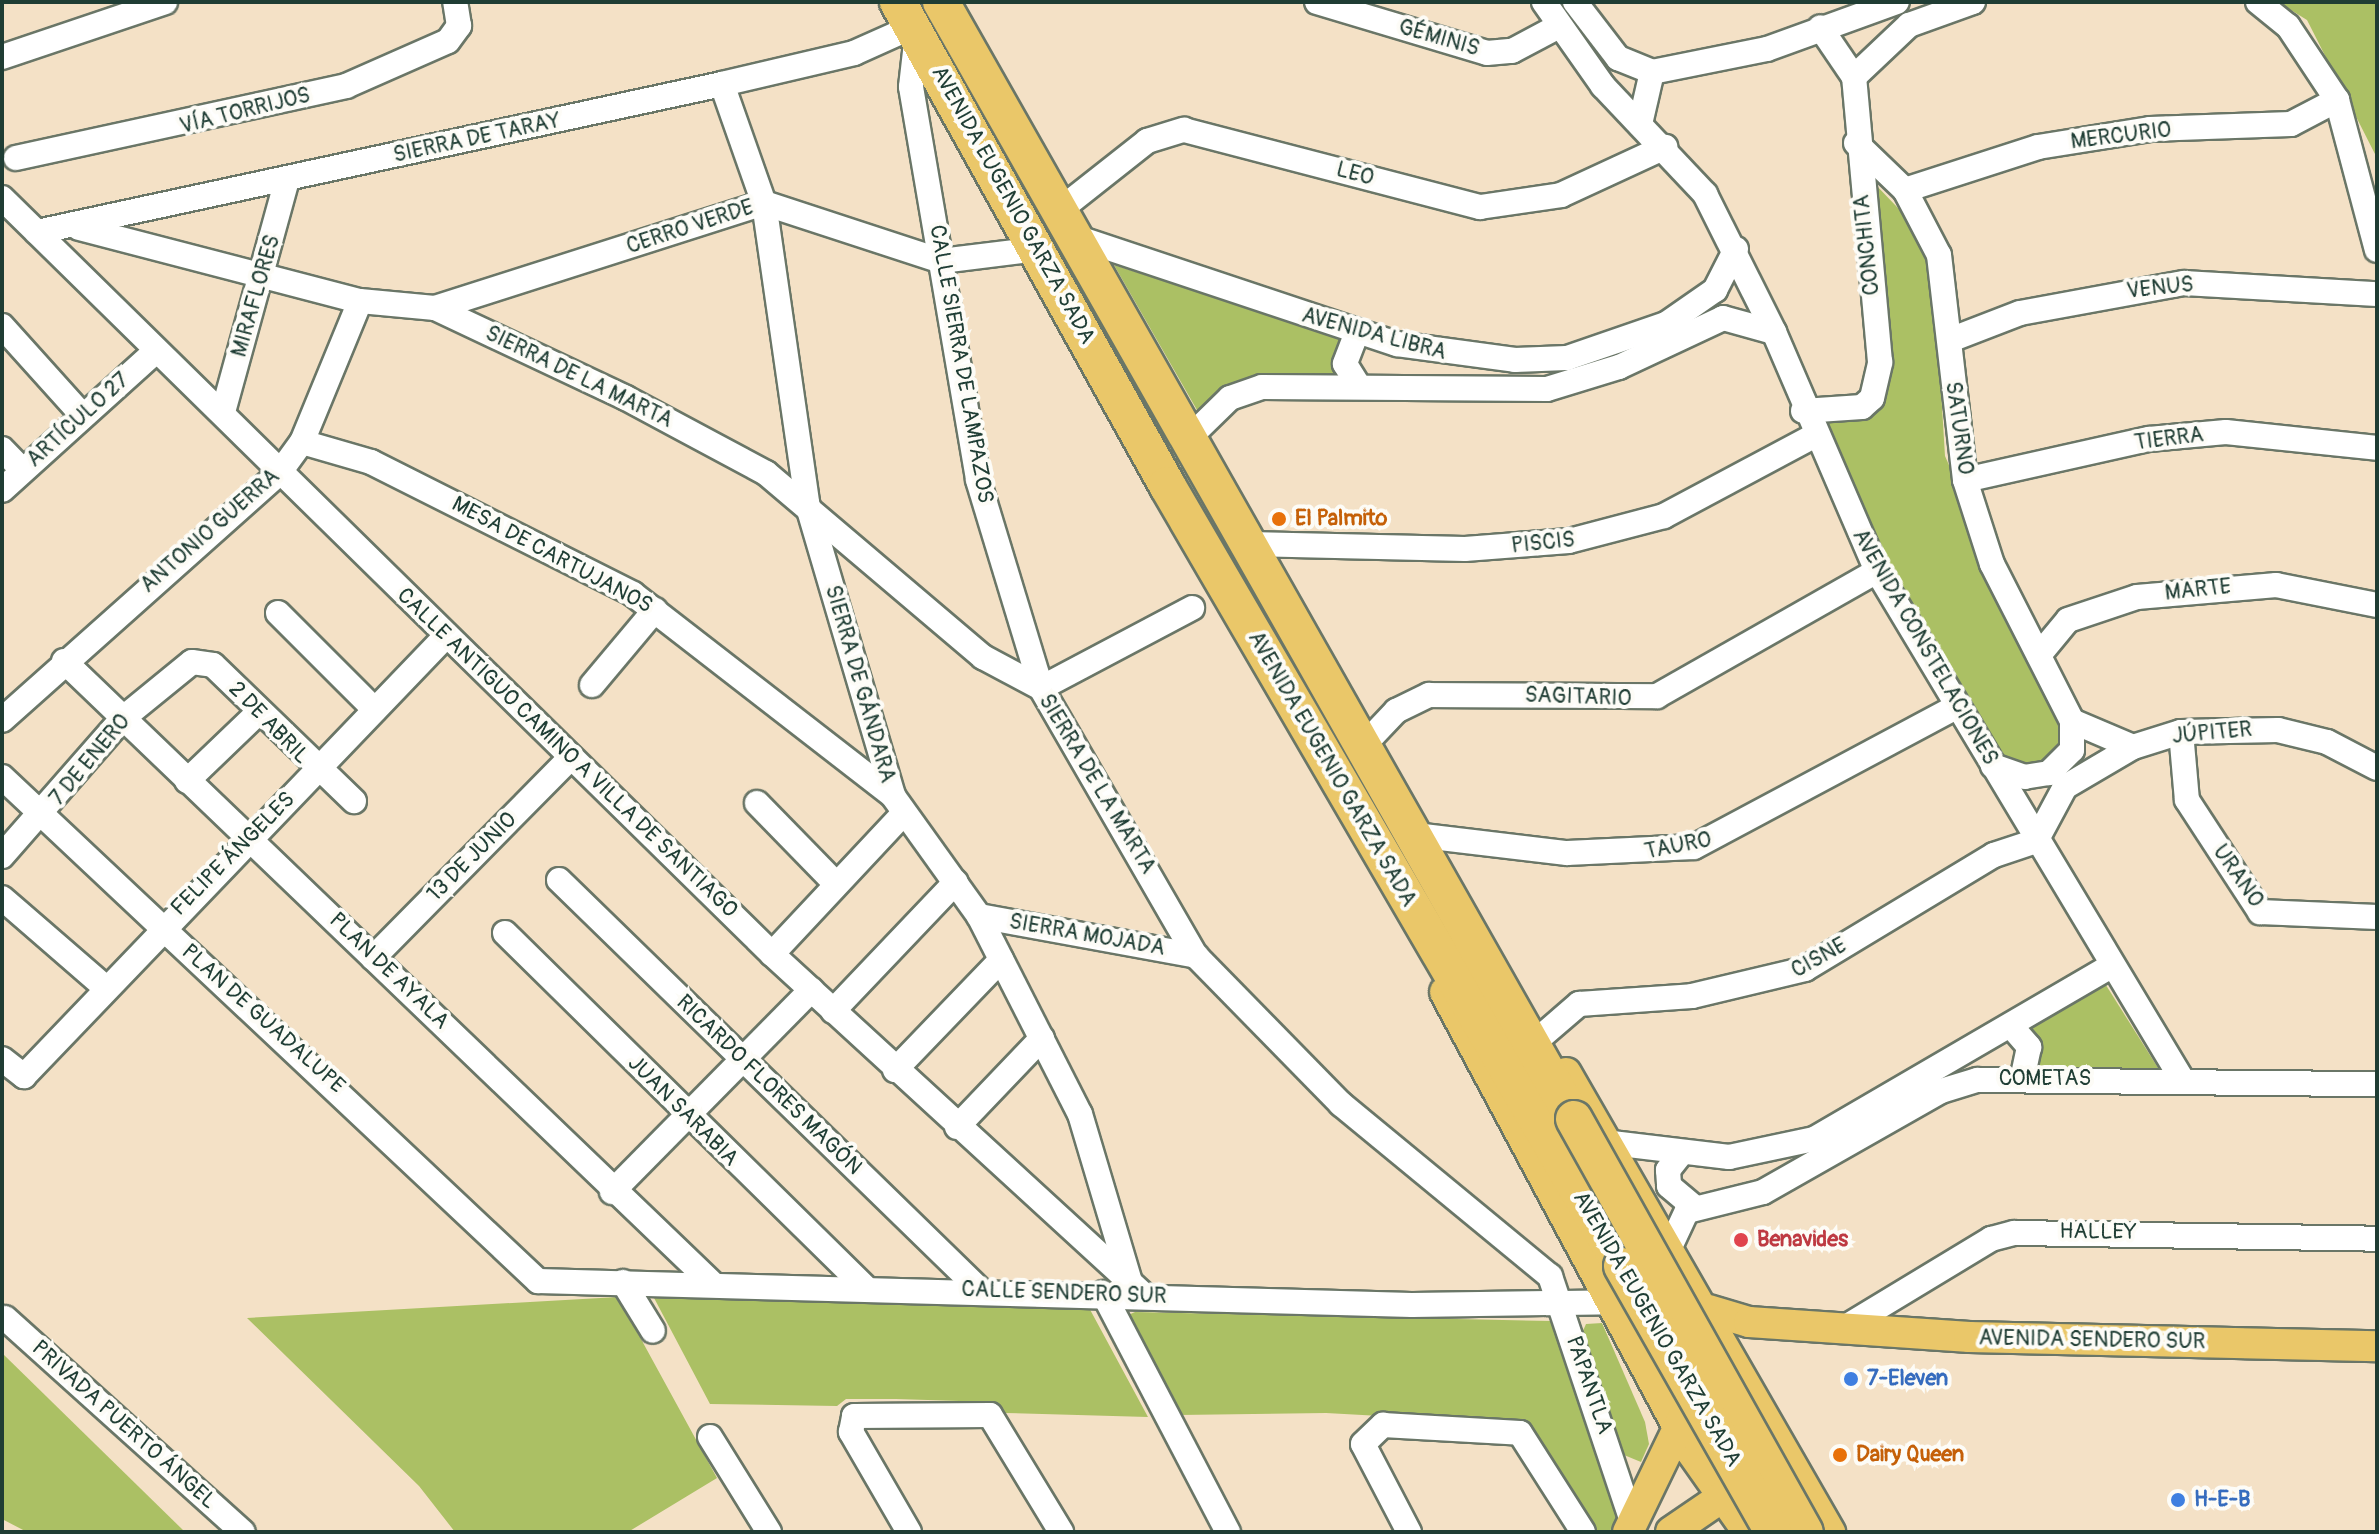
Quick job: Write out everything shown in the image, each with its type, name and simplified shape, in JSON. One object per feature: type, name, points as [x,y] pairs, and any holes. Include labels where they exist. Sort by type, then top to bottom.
[{"type":"highway","name":"AVENIDA EUGENIO GARZA SADA","points":[[941,2],[1191,436],[1362,747],[1574,1119],[1808,1516]]},
{"type":"highway","name":"AVENIDA EUGENIO GARZA SADA","points":[[909,21],[1429,937],[1622,1266],[1773,1532]]},
{"type":"main road","points":[[1423,850],[1467,897],[1543,1035],[1612,1143],[1775,1436],[1808,1516]]},
{"type":"main road","points":[[1429,937],[1438,977],[1472,1046],[1680,1426],[1723,1495],[1749,1532],[1774,1500],[1808,1516],[1830,1532]]},
{"type":"main road","points":[[1619,1310],[1625,1349],[1659,1421],[1662,1468]]},
{"type":"main road","points":[[1640,1348],[1687,1348],[1712,1318]]},
{"type":"main road","name":"AVENIDA SENDERO SUR","points":[[1712,1318],[1844,1328],[2377,1346]]},
{"type":"main road","name":"AVENIDA SENDERO SUR","points":[[1680,1426],[1693,1396],[1807,1324]]},
{"type":"main road","points":[[1631,1528],[1680,1426]]},
{"type":"main road","points":[[1671,1532],[1762,1472],[1775,1436]]},
{"type":"street","points":[[2,57],[165,2]]},
{"type":"street","name":"GÉMINIS","points":[[1317,2],[1487,53],[1512,51],[1559,26]]},
{"type":"street","name":"AVENIDA CONSTELACIONES","points":[[1544,2],[1559,26],[1640,124],[1665,147],[1705,194],[1736,249],[1774,332],[1803,411],[1877,571],[2110,967],[2183,1081]]},
{"type":"street","points":[[1575,2],[1618,58],[1652,72],[1706,66],[1897,2]]},
{"type":"street","points":[[1820,27],[1854,77],[1909,25],[1973,2]]},
{"type":"street","points":[[2258,2],[2288,26],[2337,100],[2371,194],[2377,250]]},
{"type":"street","name":"VÍA TORRIJOS","points":[[16,158],[346,86],[448,41],[457,14]]},
{"type":"street","name":"SIERRA DE TARAY","points":[[37,232],[79,228],[854,53],[909,21]]},
{"type":"street","name":"CALLE SIERRA DE LAMPAZOS","points":[[909,21],[911,87],[978,480],[1041,688]]},
{"type":"street","points":[[1640,124],[1652,72]]},
{"type":"street","name":"CONCHITA","points":[[1803,411],[1850,412],[1872,398],[1878,382],[1856,143],[1854,77]]},
{"type":"street","name":"SIERRA DE GÁNDARA","points":[[722,84],[764,203],[807,503],[898,805],[979,916],[1042,1038],[1101,1167],[1138,1290]]},
{"type":"street","name":"MERCURIO","points":[[1905,190],[2038,147],[2150,129],[2291,124],[2337,100]]},
{"type":"street","name":"LEO","points":[[1070,224],[1147,141],[1184,130],[1480,207],[1573,191],[1665,147]]},
{"type":"street","name":"SATURNO","points":[[1856,143],[1905,190],[1939,255],[1965,480],[1992,564],[2072,721]]},
{"type":"street","name":"MIRAFLORES","points":[[223,412],[264,274],[287,179]]},
{"type":"street","name":"CALLE ANTIGUO CAMINO A VILLA DE SANTIAGO","points":[[2,198],[772,954],[1138,1290]]},
{"type":"street","name":"CERRO VERDE","points":[[79,228],[360,301],[425,306],[764,203],[941,261],[1039,249]]},
{"type":"street","name":"AVENIDA LIBRA","points":[[1070,224],[1357,332],[1475,359],[1567,358],[1687,313],[1715,290],[1736,249]]},
{"type":"street","name":"VENUS","points":[[1950,340],[2020,313],[2184,283],[2377,294]]},
{"type":"street","name":"ANTONIO GUERRA","points":[[2,720],[64,661],[280,472],[302,442],[360,301]]},
{"type":"street","name":"SIERRA DE LA MARTA","points":[[425,306],[722,447],[807,503],[871,568],[983,657],[1041,688],[1196,956],[1360,1121],[1550,1276],[1561,1305]]},
{"type":"street","name":"AVENIDA LIBRA","points":[[1191,436],[1243,392],[1359,386],[1547,389],[1619,367],[1723,318],[1774,332]]},
{"type":"street","points":[[2,326],[82,415]]},
{"type":"street","points":[[1357,332],[1345,364],[1359,386]]},
{"type":"street","name":"ARTÍCULO 27","points":[[2,490],[156,351]]},
{"type":"street","name":"TIERRA","points":[[1965,480],[2149,439],[2210,433],[2281,433],[2377,448]]},
{"type":"street","name":"PISCIS","points":[[1249,544],[1465,549],[1581,539],[1664,516],[1814,436]]},
{"type":"street","name":"MESA DE CARTUJANOS","points":[[302,442],[371,462],[440,495],[655,610],[898,805]]},
{"type":"street","points":[[2,449],[22,470]]},
{"type":"street","name":"SAGITARIO","points":[[1362,747],[1396,711],[1429,695],[1657,696],[1877,571]]},
{"type":"street","name":"MARTE","points":[[2039,655],[2068,620],[2137,597],[2276,585],[2377,605]]},
{"type":"street","points":[[1041,688],[1192,608]]},
{"type":"street","points":[[592,685],[655,610]]},
{"type":"street","points":[[278,613],[375,710]]},
{"type":"street","name":"FELIPE ÁNGELES","points":[[2,1059],[24,1076],[162,926],[446,636]]},
{"type":"street","name":"PLAN DE AYALA","points":[[64,661],[612,1192],[712,1283]]},
{"type":"street","name":"2 DE ABRIL","points":[[180,666],[213,665],[316,771],[354,801]]},
{"type":"street","name":"7 DE ENERO","points":[[2,856],[42,816],[122,719],[180,666]]},
{"type":"street","name":"TAURO","points":[[1423,850],[1567,853],[1694,847],[1956,707]]},
{"type":"street","points":[[187,781],[258,713]]},
{"type":"street","points":[[1993,766],[2025,777],[2049,773],[2072,750],[2072,721],[2133,747]]},
{"type":"street","name":"JÚPITER","points":[[2036,841],[2065,787],[2133,747],[2181,732],[2278,730],[2327,742],[2377,768]]},
{"type":"street","name":"URANO","points":[[2181,732],[2187,800],[2260,912],[2377,917]]},
{"type":"street","name":"13 DE JUNIO","points":[[373,958],[571,757]]},
{"type":"street","name":"PLAN DE GUADALUPE","points":[[2,777],[362,1108],[517,1268]]},
{"type":"street","points":[[757,803],[835,883]]},
{"type":"street","points":[[772,954],[898,805]]},
{"type":"street","name":"CISNE","points":[[1543,1035],[1588,1002],[1692,996],[1782,978],[1994,855],[2036,841]]},
{"type":"street","name":"RICARDO FLORES MAGÓN","points":[[559,880],[979,1289]]},
{"type":"street","points":[[833,1011],[956,882]]},
{"type":"street","points":[[2,898],[106,988]]},
{"type":"street","name":"SIERRA MOJADA","points":[[979,916],[1196,956]]},
{"type":"street","name":"JUAN SARABIA","points":[[505,933],[683,1114],[864,1286]]},
{"type":"street","points":[[895,1070],[1001,960]]},
{"type":"street","name":"COMETAS","points":[[1612,1143],[1679,1156],[1764,1153],[1814,1139],[2110,967]]},
{"type":"street","points":[[612,1192],[683,1114],[811,990]]},
{"type":"street","points":[[2011,1026],[2029,1047],[2023,1075]]},
{"type":"street","points":[[957,1127],[1042,1038]]},
{"type":"street","name":"COMETAS","points":[[1694,1207],[1763,1192],[1941,1091],[2023,1075],[2377,1084]]},
{"type":"street","points":[[1670,1247],[1674,1226],[1694,1207],[1669,1186],[1668,1170],[1679,1156]]},
{"type":"street","name":"HALLEY","points":[[1844,1328],[1991,1239],[2014,1233],[2377,1239]]},
{"type":"street","name":"CALLE SENDERO SUR","points":[[517,1268],[547,1282],[1103,1293],[1138,1290],[1561,1305],[1619,1310]]},
{"type":"street","points":[[623,1282],[653,1331]]},
{"type":"street","points":[[1103,1293],[1228,1532]]},
{"type":"street","name":"PAPANTLA","points":[[1561,1305],[1617,1464],[1631,1528]]},
{"type":"street","name":"PRIVADA PUERTO ÁNGEL","points":[[5,1318],[243,1532]]},
{"type":"street","points":[[909,1532],[850,1420],[870,1411],[990,1415],[1061,1532]]},
{"type":"street","points":[[1409,1532],[1365,1451],[1364,1436],[1383,1425],[1520,1433],[1583,1532]]},
{"type":"street","points":[[710,1437],[769,1532]]},
{"type":"street","points":[[1617,1464],[1644,1476],[1662,1468]]},
{"type":"green space","points":[[2278,2],[2377,2],[2377,158],[2307,20]]},
{"type":"green space","points":[[1874,183],[1919,230],[1933,258],[1945,456],[2063,726],[2064,740],[2044,769],[2001,765],[1808,417],[1869,411]]},
{"type":"green space","points":[[1114,265],[1346,339],[1346,381],[1245,380],[1201,417]]},
{"type":"green space","points":[[2104,982],[2160,1071],[2036,1067],[2020,1026]]},
{"type":"green space","points":[[653,1296],[1087,1304],[1148,1417],[1005,1413],[991,1402],[896,1399],[846,1399],[837,1406],[710,1404]]},
{"type":"green space","points":[[618,1297],[717,1478],[628,1532],[455,1532],[419,1486],[247,1318]]},
{"type":"green space","points":[[1135,1312],[1552,1321],[1620,1522],[1611,1532],[1589,1532],[1528,1424],[1326,1413],[1179,1415],[1126,1316]]},
{"type":"green space","points":[[1602,1323],[1645,1422],[1649,1444],[1641,1462],[1624,1455],[1582,1333],[1586,1324]]},
{"type":"green space","points":[[2,1353],[185,1532],[27,1532],[2,1519]]},
{"type":"place","name":"El Palmito","points":[[1279,519]]},
{"type":"place","name":"Benavides","points":[[1741,1240]]},
{"type":"place","name":"7-Eleven","points":[[1851,1379]]},
{"type":"place","name":"Dairy Queen","points":[[1840,1455]]},
{"type":"place","name":"H-E-B","points":[[2178,1500]]}]
